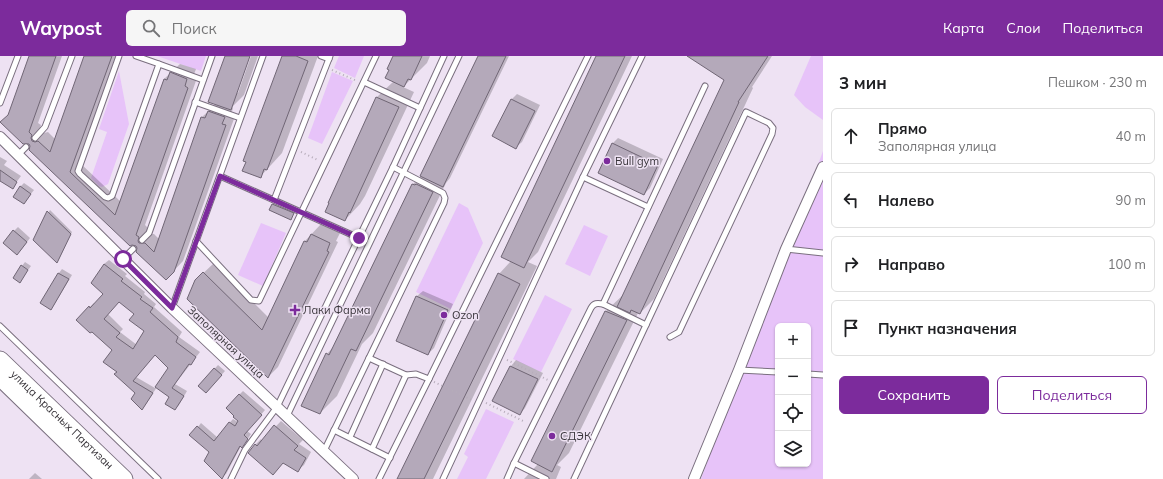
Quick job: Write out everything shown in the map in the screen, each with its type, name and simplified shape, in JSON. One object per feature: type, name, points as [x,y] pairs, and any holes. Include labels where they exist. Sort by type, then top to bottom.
[{"type":"main road","name":"улица Красных Партизан","points":[[0,360],[124,479]]},
{"type":"main road","name":"улица Красных Партизан","points":[[0,378],[105,479]]},
{"type":"street","name":"Заполярная улица","points":[[0,137],[172,308],[353,479]]},
{"type":"street","points":[[694,479],[786,250],[823,167]]},
{"type":"lane","points":[[0,103],[18,56]]},
{"type":"lane","points":[[35,138],[46,126],[72,56]]},
{"type":"lane","points":[[119,56],[78,171],[105,197],[108,198],[112,196],[159,64]]},
{"type":"lane","points":[[136,56],[203,80]]},
{"type":"lane","points":[[142,240],[149,233],[212,56]]},
{"type":"lane","points":[[172,308],[263,56]]},
{"type":"lane","points":[[274,200],[330,58],[321,56]]},
{"type":"lane","points":[[196,241],[251,300],[258,301],[326,163],[376,56]]},
{"type":"lane","points":[[231,479],[245,450],[277,407],[393,167],[444,56]]},
{"type":"lane","points":[[287,416],[459,56]]},
{"type":"lane","points":[[379,479],[588,56]]},
{"type":"lane","points":[[444,479],[583,177],[642,56]]},
{"type":"lane","points":[[364,83],[420,108]]},
{"type":"lane","points":[[603,304],[705,86]]},
{"type":"lane","points":[[196,102],[240,118]]},
{"type":"lane","points":[[574,479],[746,112],[769,123],[773,128],[772,134],[679,332],[670,337]]},
{"type":"lane","points":[[18,155],[26,147]]},
{"type":"lane","points":[[324,451],[444,203],[445,198],[443,193],[393,167]]},
{"type":"lane","points":[[220,176],[359,238]]},
{"type":"lane","points":[[583,177],[648,207]]},
{"type":"lane","points":[[123,259],[133,249]]},
{"type":"lane","points":[[786,250],[823,253]]},
{"type":"lane","points":[[506,479],[593,305],[598,303],[603,304],[646,325]]},
{"type":"lane","points":[[0,326],[158,479]]},
{"type":"lane","points":[[369,358],[406,375],[416,374],[429,379]]},
{"type":"lane","points":[[350,437],[383,364]]},
{"type":"lane","points":[[739,370],[775,372]]},
{"type":"lane","points":[[811,374],[823,375]]},
{"type":"lane","points":[[372,449],[406,375]]},
{"type":"lane","points":[[334,430],[390,458]]},
{"type":"lane","points":[[514,463],[546,479]]},
{"type":"path","points":[[326,68],[364,83]]},
{"type":"path","points":[[294,149],[326,163]]},
{"type":"path","points":[[500,356],[554,383]]},
{"type":"path","points":[[429,379],[533,426]]},
{"type":"shaded area","points":[[157,56],[206,56],[201,71]]},
{"type":"shaded area","points":[[339,56],[364,56],[355,78],[334,68]]},
{"type":"shaded area","points":[[811,56],[823,56],[823,120],[805,107],[794,95]]},
{"type":"shaded area","points":[[119,71],[129,124],[108,184],[102,187],[91,178],[107,132],[99,129]]},
{"type":"shaded area","points":[[332,72],[353,81],[322,144],[308,138]]},
{"type":"shaded area","points":[[823,151],[823,479],[701,479]]},
{"type":"shaded area","points":[[459,203],[468,208],[483,243],[451,309],[416,292]]},
{"type":"shaded area","points":[[261,223],[286,233],[263,286],[238,275]]},
{"type":"shaded area","points":[[584,225],[608,236],[590,276],[565,264]]},
{"type":"shaded area","points":[[545,295],[572,309],[541,372],[513,359]]},
{"type":"shaded area","points":[[486,409],[514,422],[486,479],[457,479],[468,457],[464,454]]},
{"type":"building","points":[[29,56],[56,56],[29,132],[32,135],[32,141],[38,141],[50,152],[84,56],[112,56],[70,172],[115,215],[164,79],[167,80],[170,72],[187,79],[185,86],[188,88],[136,235],[139,237],[139,243],[145,243],[154,252],[201,117],[205,118],[208,111],[225,117],[222,124],[226,125],[174,272],[166,280],[136,252],[136,246],[130,246],[29,150],[29,144],[23,144],[0,122],[8,115]]},
{"type":"building","points":[[225,56],[250,56],[231,110],[208,102]]},
{"type":"building","points":[[282,56],[296,56],[308,61],[267,170],[264,169],[261,178],[242,171],[246,162],[243,161]]},
{"type":"building","points":[[393,56],[422,56],[411,80],[408,79],[404,87],[385,78]]},
{"type":"building","points":[[478,56],[506,56],[443,187],[420,176]]},
{"type":"building","points":[[596,56],[625,56],[524,268],[501,257]]},
{"type":"building","points":[[687,56],[768,56],[738,102],[640,314],[631,310],[630,313],[617,307],[724,80]]},
{"type":"building","points":[[376,97],[399,107],[345,221],[325,212]]},
{"type":"building","points":[[511,99],[535,111],[516,149],[492,136]]},
{"type":"building","points":[[612,143],[658,165],[644,195],[598,173]]},
{"type":"building","points":[[0,170],[17,182],[13,189],[0,181]]},
{"type":"building","points":[[412,184],[416,184],[433,192],[356,351],[351,349],[320,414],[301,406],[326,353],[329,355]]},
{"type":"building","points":[[20,186],[31,194],[24,204],[13,197]]},
{"type":"building","points":[[272,204],[294,213],[291,220],[269,210]]},
{"type":"building","points":[[47,211],[71,234],[57,263],[33,240]]},
{"type":"building","points":[[13,230],[27,242],[17,255],[3,243]]},
{"type":"building","points":[[311,234],[330,243],[327,251],[329,252],[268,378],[187,299],[195,280],[203,272],[262,330],[304,241],[307,242]]},
{"type":"building","points":[[104,264],[123,279],[121,281],[142,297],[140,299],[153,308],[150,312],[178,337],[176,342],[196,357],[191,365],[189,364],[172,388],[184,396],[175,410],[165,404],[169,397],[155,387],[168,368],[155,355],[133,381],[153,393],[142,410],[131,399],[135,393],[114,374],[117,372],[103,362],[112,350],[76,320],[103,294],[91,283]],"holes":[[[119,302],[134,314],[129,320],[144,331],[133,349],[116,337],[120,333],[104,319]]]},
{"type":"building","points":[[21,265],[28,270],[20,283],[13,278]]},
{"type":"building","points":[[58,273],[69,279],[51,310],[40,303]]},
{"type":"building","points":[[498,273],[520,284],[424,479],[397,479]]},
{"type":"building","points":[[416,296],[448,310],[428,355],[396,341]]},
{"type":"building","points":[[605,311],[627,320],[552,472],[531,461]]},
{"type":"building","points":[[510,366],[538,379],[520,415],[492,401]]},
{"type":"building","points":[[214,368],[222,375],[206,393],[198,386]]},
{"type":"building","points":[[239,394],[262,415],[244,435],[248,439],[242,448],[240,446],[222,479],[204,461],[209,452],[189,435],[197,426],[214,441],[229,422],[235,426],[238,421],[226,408]]},
{"type":"building","points":[[274,425],[298,446],[294,450],[306,458],[298,472],[283,463],[273,475],[248,453],[255,444],[257,446]]},
{"type":"place","name":"Bull gym","points":[[607,161]]},
{"type":"place","name":"Лаки Фарма","points":[[295,310]]},
{"type":"place","name":"Ozon","points":[[444,315]]},
{"type":"place","name":"СДЭК","points":[[552,436]]},
{"type":"route","points":[[123,259],[172,308],[220,176],[359,238]]}]
